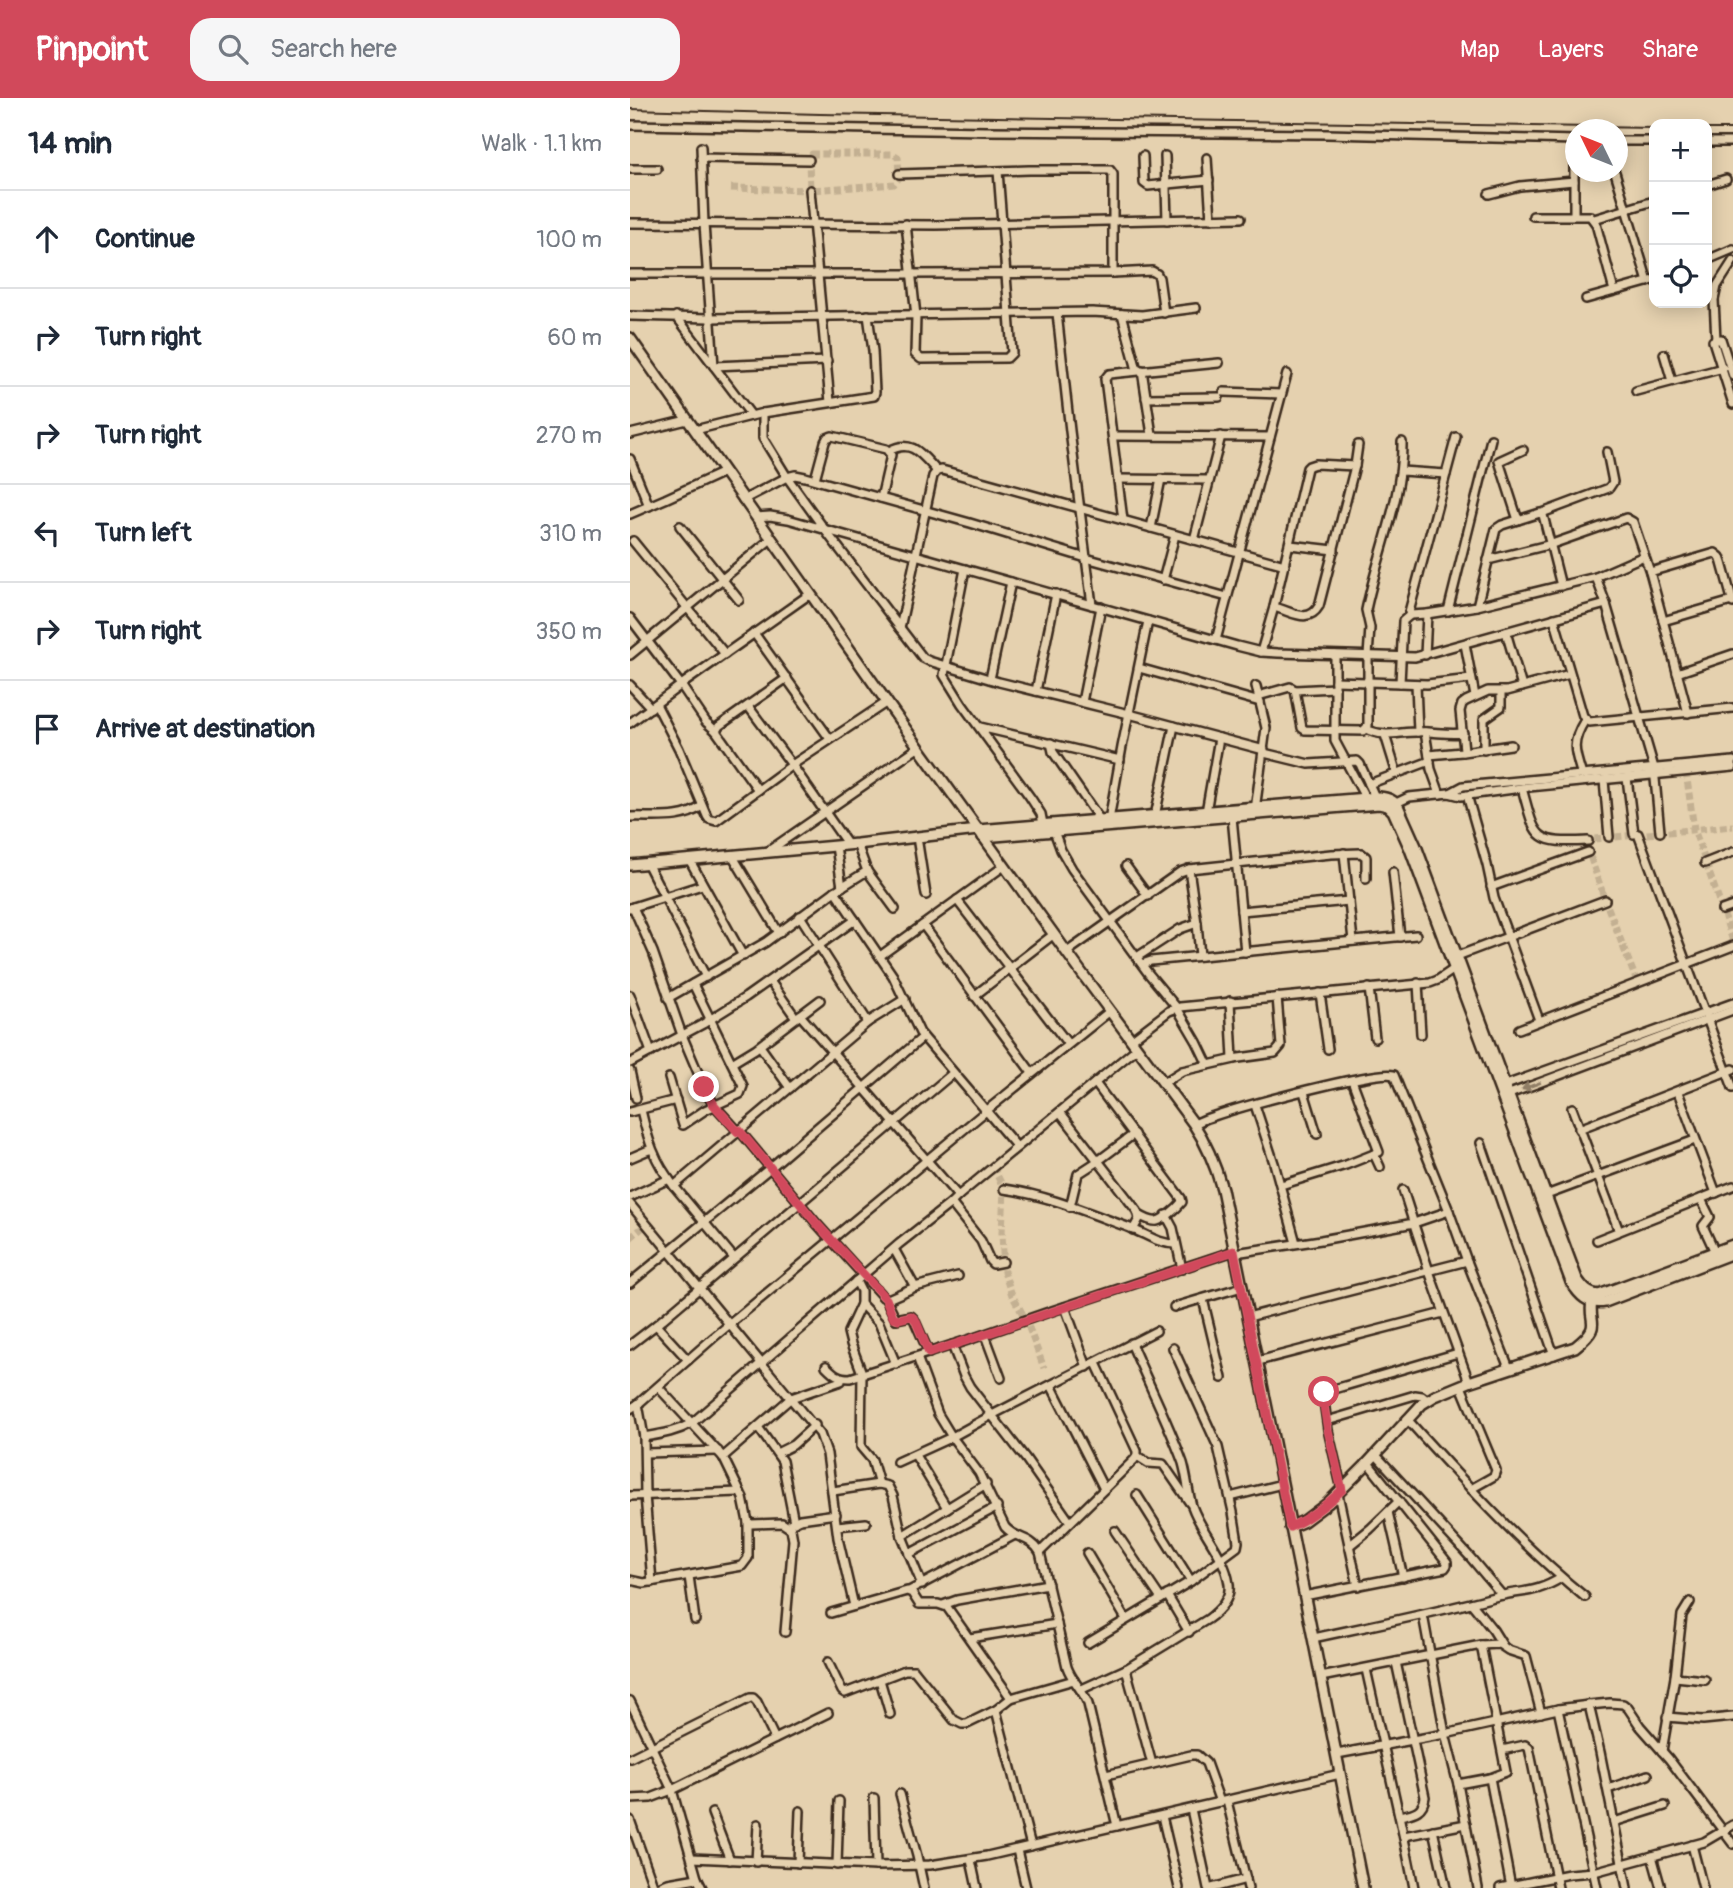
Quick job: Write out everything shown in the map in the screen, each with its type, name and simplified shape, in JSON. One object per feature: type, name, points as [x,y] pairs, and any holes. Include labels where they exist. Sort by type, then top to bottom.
[{"type":"street","points":[[630,125],[1565,140]]},
{"type":"street","points":[[1628,141],[1649,141]]},
{"type":"street","points":[[1712,142],[1733,142]]},
{"type":"street","points":[[701,147],[714,366]]},
{"type":"street","points":[[1143,156],[1146,185],[1209,180]]},
{"type":"street","points":[[1165,156],[1167,220]]},
{"type":"street","points":[[701,158],[808,160]]},
{"type":"street","points":[[1207,158],[1211,219]]},
{"type":"street","points":[[630,169],[657,169]]},
{"type":"street","points":[[899,174],[1110,170],[1113,174],[1113,273]]},
{"type":"street","points":[[906,224],[916,316],[915,354],[921,359],[1007,358],[1012,353],[998,171]]},
{"type":"street","points":[[1712,183],[1726,179]]},
{"type":"street","points":[[1489,194],[1520,186],[1565,182]]},
{"type":"street","points":[[1574,182],[1574,215]]},
{"type":"street","points":[[1618,182],[1649,275]]},
{"type":"street","points":[[810,190],[830,402]]},
{"type":"street","points":[[1533,216],[1586,215],[1594,219],[1649,202]]},
{"type":"street","points":[[630,223],[1002,224],[1241,218]]},
{"type":"street","points":[[1594,219],[1614,291]]},
{"type":"street","points":[[1712,258],[1733,249]]},
{"type":"street","points":[[1733,261],[1717,286],[1714,300],[1716,340],[1713,341],[1733,376]]},
{"type":"street","points":[[630,274],[1152,271],[1157,274],[1164,313]]},
{"type":"street","points":[[1586,299],[1649,282]]},
{"type":"street","points":[[630,316],[710,318],[1092,312],[1142,315],[1196,308]]},
{"type":"street","points":[[1057,313],[1092,605]]},
{"type":"street","points":[[695,430],[751,415],[874,396],[873,352],[867,314]]},
{"type":"street","points":[[1122,314],[1140,370],[1152,435]]},
{"type":"street","points":[[676,316],[751,415]]},
{"type":"street","points":[[630,338],[981,834],[1194,1124],[1215,1163],[1258,1362],[1363,1888]]},
{"type":"street","points":[[1664,354],[1672,381]]},
{"type":"street","points":[[714,366],[827,361]]},
{"type":"street","points":[[1123,520],[1105,379],[1109,374],[1219,363]]},
{"type":"street","points":[[1636,391],[1726,367]]},
{"type":"street","points":[[1726,367],[1733,404]]},
{"type":"street","points":[[1216,640],[1287,374]]},
{"type":"street","points":[[1146,398],[1281,394]]},
{"type":"street","points":[[763,413],[763,438],[787,477],[923,658],[990,679],[1309,764],[1357,761],[1369,784],[1370,800]]},
{"type":"street","points":[[630,434],[687,420]]},
{"type":"street","points":[[815,479],[824,442],[832,436],[889,451],[897,446],[913,448],[936,471]]},
{"type":"street","points":[[1114,436],[1270,438]]},
{"type":"street","points":[[1194,540],[1221,436]]},
{"type":"street","points":[[1410,615],[1456,438]]},
{"type":"street","points":[[1448,611],[1491,439]]},
{"type":"street","points":[[1366,729],[1370,628],[1366,610],[1401,471],[1402,442]]},
{"type":"street","points":[[1274,607],[1305,617],[1311,616],[1320,606],[1358,445]]},
{"type":"street","points":[[1518,520],[1499,461],[1522,450]]},
{"type":"street","points":[[881,498],[891,454],[889,451]]},
{"type":"street","points":[[1477,606],[1496,529],[1608,488],[1613,482],[1607,452]]},
{"type":"street","points":[[630,459],[649,506]]},
{"type":"street","points":[[1261,652],[1309,466],[1355,466]]},
{"type":"street","points":[[936,471],[942,470],[1284,565]]},
{"type":"street","points":[[900,628],[936,471]]},
{"type":"street","points":[[1401,471],[1446,474]]},
{"type":"street","points":[[630,514],[724,472]]},
{"type":"street","points":[[743,500],[787,477],[794,475],[815,479],[1227,597]]},
{"type":"street","points":[[1118,479],[1209,480]]},
{"type":"street","points":[[1151,528],[1161,479]]},
{"type":"street","points":[[1542,513],[1552,544],[1560,586]]},
{"type":"street","points":[[756,517],[788,519],[1261,652],[1401,658],[1425,655],[1605,604]]},
{"type":"street","points":[[1488,559],[1552,544],[1626,518],[1633,522],[1650,572],[1688,713]]},
{"type":"street","points":[[680,526],[739,600]]},
{"type":"street","points":[[1163,580],[1175,535]]},
{"type":"street","points":[[630,655],[771,540]]},
{"type":"street","points":[[633,541],[725,654]]},
{"type":"street","points":[[1290,544],[1334,550]]},
{"type":"street","points":[[1650,572],[1715,553],[1723,564],[1733,602],[1663,621]]},
{"type":"street","points":[[1400,683],[1403,621],[1410,615],[1477,606],[1596,577],[1644,556]]},
{"type":"street","points":[[965,569],[945,666],[945,678],[1030,797],[1072,869],[1177,1008],[1208,1065]]},
{"type":"street","points":[[1596,577],[1655,772],[1660,832]]},
{"type":"street","points":[[990,679],[1011,582]]},
{"type":"street","points":[[630,723],[810,594]]},
{"type":"street","points":[[1036,691],[1056,594]]},
{"type":"street","points":[[1082,702],[1101,607]]},
{"type":"street","points":[[1425,655],[1427,614]]},
{"type":"street","points":[[630,618],[706,722],[716,730],[758,790]]},
{"type":"street","points":[[1554,618],[1585,720],[1574,747],[1582,775]]},
{"type":"street","points":[[1105,820],[1148,621]]},
{"type":"street","points":[[1506,632],[1522,687]]},
{"type":"street","points":[[754,633],[830,739]]},
{"type":"street","points":[[1465,644],[1475,696]]},
{"type":"street","points":[[1677,673],[1733,654]]},
{"type":"street","points":[[1335,655],[1335,741],[1344,761],[1370,800]]},
{"type":"street","points":[[1139,668],[1259,699],[1290,687],[1295,690],[1368,681],[1416,684],[1471,678]]},
{"type":"street","points":[[1463,752],[1465,748],[1460,707],[1466,701],[1488,691],[1522,687],[1570,674]]},
{"type":"street","points":[[716,730],[788,678]]},
{"type":"street","points":[[1416,684],[1421,732],[1440,794]]},
{"type":"street","points":[[630,685],[653,706],[679,748],[709,819],[716,821],[830,739],[887,702]]},
{"type":"street","points":[[1256,686],[1266,728],[1256,812]]},
{"type":"street","points":[[1295,690],[1303,729],[1366,729],[1385,735],[1463,733]]},
{"type":"street","points":[[1484,750],[1484,719],[1501,707],[1501,691]]},
{"type":"street","points":[[748,706],[826,813],[853,845],[867,871],[895,909]]},
{"type":"street","points":[[1585,720],[1592,723],[1733,708]]},
{"type":"street","points":[[1155,816],[1174,726]]},
{"type":"street","points":[[980,727],[1119,760]]},
{"type":"street","points":[[1385,735],[1397,774]]},
{"type":"street","points":[[1206,812],[1219,738]]},
{"type":"street","points":[[1051,743],[1053,752],[1105,820]]},
{"type":"street","points":[[1369,784],[1430,758],[1511,745]]},
{"type":"street","points":[[766,852],[919,747]]},
{"type":"street","points":[[1392,805],[1409,797],[1450,793],[1461,796],[1627,778],[1733,761]]},
{"type":"street","points":[[1450,793],[1463,786],[1582,775],[1733,767]]},
{"type":"street","points":[[1627,778],[1636,834],[1706,1017],[1730,1070],[1733,1087]]},
{"type":"street","points":[[1604,780],[1609,837]]},
{"type":"street","points":[[1522,788],[1531,818],[1544,839],[1562,843],[1588,841]]},
{"type":"street","points":[[1467,795],[1491,887],[1539,1020]]},
{"type":"street","points":[[630,865],[917,837],[1232,817],[1387,798],[1416,846],[1455,963],[1544,1196],[1577,1279],[1586,1291],[1592,1298],[1605,1302],[1733,1253]]},
{"type":"street","points":[[630,817],[681,816],[693,813],[702,806]]},
{"type":"street","points":[[1048,830],[1105,820],[1206,812],[1256,812]]},
{"type":"street","points":[[1232,817],[1245,952]]},
{"type":"street","points":[[917,837],[926,895]]},
{"type":"street","points":[[836,846],[838,889],[855,920],[893,976],[923,1037],[1017,1147]]},
{"type":"street","points":[[1491,887],[1588,852]]},
{"type":"street","points":[[1705,863],[1733,852]]},
{"type":"street","points":[[1344,853],[1353,941]]},
{"type":"street","points":[[1067,953],[1180,872],[1189,869],[1344,853],[1364,854],[1366,878]]},
{"type":"street","points":[[732,855],[779,933]]},
{"type":"street","points":[[689,859],[743,956]]},
{"type":"street","points":[[647,863],[706,977]]},
{"type":"street","points":[[880,956],[1004,866]]},
{"type":"street","points":[[1126,866],[1147,895]]},
{"type":"street","points":[[1189,869],[1200,956]]},
{"type":"street","points":[[668,998],[743,956],[867,871]]},
{"type":"street","points":[[1392,873],[1400,937]]},
{"type":"street","points":[[702,885],[631,907],[653,952],[668,998],[704,1087],[714,1105],[886,1299],[896,1319],[911,1316],[915,1319],[929,1353]]},
{"type":"street","points":[[957,900],[1068,1044]]},
{"type":"street","points":[[1131,1040],[1177,1008],[1438,980],[1455,963],[1507,937],[1605,900]]},
{"type":"street","points":[[1241,911],[1349,901]]},
{"type":"street","points":[[1722,910],[1733,906]]},
{"type":"street","points":[[800,916],[869,1022]]},
{"type":"street","points":[[630,1063],[710,1019],[770,981],[855,920]]},
{"type":"street","points":[[1139,961],[1180,929],[1197,923]]},
{"type":"street","points":[[923,925],[1032,1073]]},
{"type":"street","points":[[974,996],[1054,934]]},
{"type":"street","points":[[1139,961],[1416,935]]},
{"type":"street","points":[[1519,1028],[1733,946]]},
{"type":"street","points":[[770,981],[958,1196]]},
{"type":"street","points":[[1418,983],[1422,1034]]},
{"type":"street","points":[[669,1077],[683,1125],[743,1090],[693,984]]},
{"type":"street","points":[[1369,988],[1375,1038]]},
{"type":"street","points":[[1320,993],[1328,1049]]},
{"type":"street","points":[[630,995],[651,1052]]},
{"type":"street","points":[[1163,1083],[1182,1071],[1278,1051],[1277,997]]},
{"type":"street","points":[[630,1196],[672,1183],[739,1131],[869,1022],[905,999]]},
{"type":"street","points":[[732,1063],[760,1046],[820,1000]]},
{"type":"street","points":[[1230,1002],[1233,1059]]},
{"type":"street","points":[[1706,1017],[1733,1003]]},
{"type":"street","points":[[1504,1091],[1706,1017],[1733,1010]]},
{"type":"street","points":[[630,1409],[986,1111],[1110,1011]]},
{"type":"street","points":[[630,1283],[923,1037]]},
{"type":"street","points":[[760,1046],[790,1088]]},
{"type":"street","points":[[644,1437],[667,1434],[692,1423],[863,1275],[1137,1048]]},
{"type":"street","points":[[1579,1129],[1730,1070]]},
{"type":"street","points":[[630,1071],[636,1098]]},
{"type":"street","points":[[630,1345],[953,1073]]},
{"type":"street","points":[[1194,1124],[1212,1116],[1352,1080],[1389,1073],[1397,1078],[1509,1368]]},
{"type":"street","points":[[1280,1185],[1379,1152],[1352,1080]]},
{"type":"street","points":[[1060,1112],[1139,1215],[1154,1221],[1180,1206],[1181,1198],[1095,1083]]},
{"type":"street","points":[[1304,1092],[1317,1134]]},
{"type":"street","points":[[1678,1092],[1716,1193]]},
{"type":"street","points":[[630,1112],[676,1100]]},
{"type":"street","points":[[1255,1105],[1296,1243]]},
{"type":"street","points":[[1572,1108],[1619,1231]]},
{"type":"street","points":[[641,1110],[651,1149],[672,1183],[734,1258]]},
{"type":"street","points":[[1070,1207],[1078,1174],[1134,1134]]},
{"type":"street","points":[[1544,1196],[1695,1140]]},
{"type":"street","points":[[1481,1143],[1554,1355]]},
{"type":"street","points":[[630,1158],[651,1149]]},
{"type":"street","points":[[1374,1154],[1380,1167]]},
{"type":"street","points":[[1597,1240],[1733,1186]]},
{"type":"street","points":[[1004,1189],[1023,1192],[1070,1207],[1155,1241],[1176,1244]]},
{"type":"street","points":[[1403,1190],[1458,1353],[1465,1384],[1496,1470],[1494,1476],[1471,1489]]},
{"type":"street","points":[[1701,1199],[1710,1217],[1703,1226],[1715,1252]]},
{"type":"street","points":[[951,1203],[981,1241],[990,1261],[993,1264],[1003,1262]]},
{"type":"street","points":[[630,1204],[815,1426],[824,1443],[842,1558],[854,1606]]},
{"type":"street","points":[[826,1366],[841,1378],[850,1378],[1235,1252],[1414,1223],[1449,1211]]},
{"type":"street","points":[[1133,1230],[1139,1215]]},
{"type":"street","points":[[1166,1215],[1173,1228],[1182,1269]]},
{"type":"street","points":[[1592,1298],[1733,1245]]},
{"type":"street","points":[[894,1249],[915,1287]]},
{"type":"street","points":[[1248,1317],[1467,1261]]},
{"type":"street","points":[[886,1299],[915,1287],[958,1276]]},
{"type":"street","points":[[856,1281],[861,1291],[860,1304],[848,1332],[862,1373],[861,1447],[872,1460],[879,1484]]},
{"type":"street","points":[[1174,1307],[1242,1287]]},
{"type":"street","points":[[1290,1527],[1304,1521],[1340,1492],[1407,1419],[1428,1401],[1465,1384],[1575,1347],[1588,1337],[1593,1329],[1592,1298]]},
{"type":"street","points":[[1203,1299],[1222,1378]]},
{"type":"street","points":[[860,1304],[879,1323],[896,1364]]},
{"type":"street","points":[[1065,1307],[1087,1367]]},
{"type":"street","points":[[1258,1362],[1443,1313]]},
{"type":"street","points":[[656,1325],[688,1360]]},
{"type":"street","points":[[897,1462],[952,1437],[1156,1331]]},
{"type":"street","points":[[985,1335],[1001,1378]]},
{"type":"street","points":[[1131,1343],[1178,1451],[1188,1481],[1192,1506]]},
{"type":"street","points":[[951,1345],[964,1377],[1070,1522]]},
{"type":"street","points":[[1088,1643],[1191,1581],[1237,1547],[1230,1497],[1218,1447],[1174,1348]]},
{"type":"street","points":[[1358,1586],[1322,1394],[1458,1353]]},
{"type":"street","points":[[917,1357],[938,1414],[986,1485],[1005,1527],[1015,1535],[1030,1540],[1040,1552],[1067,1667],[1074,1681],[1082,1689],[1088,1704],[1117,1826]]},
{"type":"street","points":[[1040,1552],[1137,1456],[1096,1363]]},
{"type":"street","points":[[645,1453],[721,1454],[791,1398],[841,1381]]},
{"type":"street","points":[[1051,1385],[1104,1489]]},
{"type":"street","points":[[630,1580],[652,1582],[742,1566],[746,1563],[749,1551],[748,1522],[740,1492],[721,1454],[658,1387]]},
{"type":"street","points":[[1327,1421],[1415,1395],[1428,1401]]},
{"type":"street","points":[[638,1404],[644,1437],[645,1495],[652,1582]]},
{"type":"street","points":[[1407,1419],[1503,1523],[1585,1597]]},
{"type":"street","points":[[777,1453],[793,1445],[815,1426]]},
{"type":"street","points":[[758,1427],[777,1453],[784,1471],[793,1534],[785,1632]]},
{"type":"street","points":[[915,1455],[947,1508]]},
{"type":"street","points":[[1376,1455],[1502,1595]]},
{"type":"street","points":[[1082,1689],[1126,1668],[1189,1632],[1219,1611],[1230,1585],[1221,1560],[1192,1506],[1166,1467],[1159,1463],[1148,1463],[1137,1456]]},
{"type":"street","points":[[1304,1596],[1445,1568],[1447,1562],[1368,1463]]},
{"type":"street","points":[[833,1491],[879,1484],[892,1490],[902,1536],[922,1585]]},
{"type":"street","points":[[1230,1497],[1282,1484]]},
{"type":"street","points":[[902,1536],[986,1485]]},
{"type":"street","points":[[630,1496],[740,1492]]},
{"type":"street","points":[[1137,1495],[1191,1581]]},
{"type":"street","points":[[1349,1546],[1399,1501]]},
{"type":"street","points":[[909,1554],[997,1507]]},
{"type":"street","points":[[1388,1512],[1403,1577]]},
{"type":"street","points":[[748,1522],[790,1523],[836,1514]]},
{"type":"street","points":[[837,1526],[866,1524]]},
{"type":"street","points":[[1115,1531],[1189,1632]]},
{"type":"street","points":[[831,1612],[909,1591],[1015,1535]]},
{"type":"street","points":[[1087,1553],[1126,1619]]},
{"type":"street","points":[[689,1576],[695,1620]]},
{"type":"street","points":[[1313,1638],[1502,1595],[1532,1591],[1561,1578]]},
{"type":"street","points":[[909,1591],[919,1604],[943,1605],[957,1600],[1048,1584]]},
{"type":"street","points":[[1477,1602],[1503,1646]]},
{"type":"street","points":[[1662,1751],[1682,1615],[1690,1602]]},
{"type":"street","points":[[943,1605],[950,1610],[1011,1698]]},
{"type":"street","points":[[1423,1615],[1478,1888]]},
{"type":"street","points":[[970,1638],[1057,1624]]},
{"type":"street","points":[[1321,1678],[1493,1644],[1523,1653],[1528,1658],[1541,1713]]},
{"type":"street","points":[[1458,1784],[1506,1772],[1481,1645]]},
{"type":"street","points":[[828,1662],[845,1693],[905,1670],[914,1670],[954,1720],[962,1724],[996,1710],[1011,1698],[1074,1681]]},
{"type":"street","points":[[1396,1662],[1425,1797],[1424,1805],[1419,1811],[1400,1815]]},
{"type":"street","points":[[1126,1668],[1152,1764]]},
{"type":"street","points":[[1366,1668],[1414,1888]]},
{"type":"street","points":[[1675,1677],[1705,1681]]},
{"type":"street","points":[[880,1680],[890,1714]]},
{"type":"street","points":[[630,1758],[750,1698],[757,1702],[775,1740]]},
{"type":"street","points":[[630,1701],[632,1712],[672,1790],[702,1888]]},
{"type":"street","points":[[1336,1754],[1558,1709],[1623,1704],[1733,1844]]},
{"type":"street","points":[[1592,1705],[1627,1888]]},
{"type":"street","points":[[1558,1709],[1597,1888]]},
{"type":"street","points":[[996,1710],[1031,1846]]},
{"type":"street","points":[[630,1799],[651,1798],[672,1790],[828,1713]]},
{"type":"street","points":[[1667,1717],[1703,1720],[1733,1717]]},
{"type":"street","points":[[1502,1750],[1522,1745],[1529,1748],[1558,1888]]},
{"type":"street","points":[[1106,1775],[1198,1755],[1206,1763],[1223,1802],[1247,1884],[1210,1888],[1191,1809]]},
{"type":"street","points":[[692,1858],[876,1867],[919,1866],[971,1860],[1340,1774]]},
{"type":"street","points":[[1608,1788],[1648,1775]]},
{"type":"street","points":[[1490,1778],[1511,1887]]},
{"type":"street","points":[[900,1794],[918,1856],[924,1888]]},
{"type":"street","points":[[874,1798],[876,1867]]},
{"type":"street","points":[[837,1865],[839,1801]]},
{"type":"street","points":[[1614,1822],[1665,1806]]},
{"type":"street","points":[[798,1863],[800,1811]]},
{"type":"street","points":[[712,1813],[730,1860]]},
{"type":"street","points":[[1162,1816],[1179,1888]]},
{"type":"street","points":[[630,1819],[654,1888],[668,1883],[686,1884],[697,1878]]},
{"type":"street","points":[[756,1862],[758,1824]]},
{"type":"street","points":[[1404,1836],[1466,1824]]},
{"type":"street","points":[[1500,1888],[1594,1872],[1692,1845],[1733,1825]]},
{"type":"street","points":[[1433,1830],[1446,1888]]},
{"type":"street","points":[[1692,1845],[1703,1888]]},
{"type":"street","points":[[1017,1850],[1026,1888]]},
{"type":"street","points":[[1652,1856],[1661,1888]]},
{"type":"street","points":[[971,1860],[977,1888]]},
{"type":"tunnel","points":[[731,188],[810,190],[894,184],[899,178],[898,157],[893,154],[812,154],[809,160],[810,190]]},
{"type":"tunnel","points":[[1686,772],[1694,829],[1733,941]]},
{"type":"tunnel","points":[[1637,982],[1586,844],[1594,839],[1733,826]]},
{"type":"tunnel","points":[[993,1167],[1004,1189],[1004,1272],[1044,1368]]},
{"type":"tunnel","points":[[630,1238],[647,1224]]},
{"type":"railway","points":[[630,109],[1649,128]]},
{"type":"railway","points":[[1712,129],[1733,129]]},
{"type":"route","points":[[704,1087],[714,1105],[738,1132],[739,1130],[817,1224],[886,1299],[893,1317],[899,1319],[911,1316],[915,1319],[929,1353],[1234,1251],[1290,1527],[1304,1521],[1342,1490],[1328,1430],[1322,1394],[1324,1392]]}]
